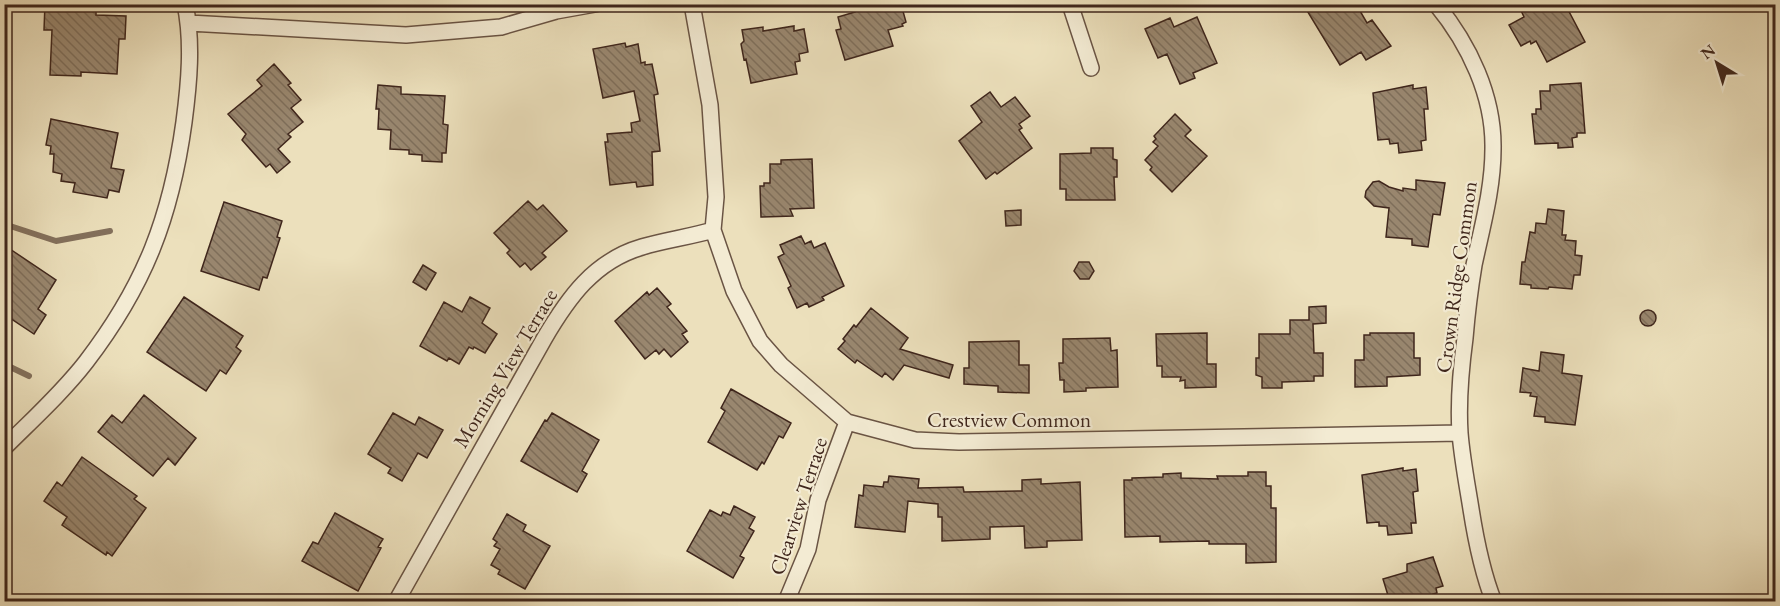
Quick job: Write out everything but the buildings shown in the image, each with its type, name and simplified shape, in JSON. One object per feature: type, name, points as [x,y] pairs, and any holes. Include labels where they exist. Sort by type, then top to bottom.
[{"type":"street","points":[[4,448],[85,364],[137,285],[163,226],[180,156],[187,92],[189,23],[184,4]]},
{"type":"street","points":[[189,23],[406,35],[501,27],[556,11],[595,4]]},
{"type":"street","name":"Crestview Common","points":[[692,4],[710,105],[716,197],[714,230],[734,291],[760,341],[781,365],[847,422],[915,440],[959,442],[1460,433]]},
{"type":"street","points":[[1070,4],[1090,68]]},
{"type":"street","name":"Crown Ridge Common","points":[[1436,4],[1462,40],[1474,63],[1488,108],[1493,148],[1491,190],[1474,269],[1467,316],[1460,433],[1479,553],[1494,602]]},
{"type":"street","name":"Morning View Terrace","points":[[396,602],[544,339],[576,290],[595,271],[615,257],[642,247],[714,230]]},
{"type":"street","name":"Clearview Terrace","points":[[786,602],[808,549],[818,501],[847,422]]},
{"type":"waterway","points":[[4,224],[56,241],[110,231]]},
{"type":"waterway","points":[[4,364],[29,376]]}]
